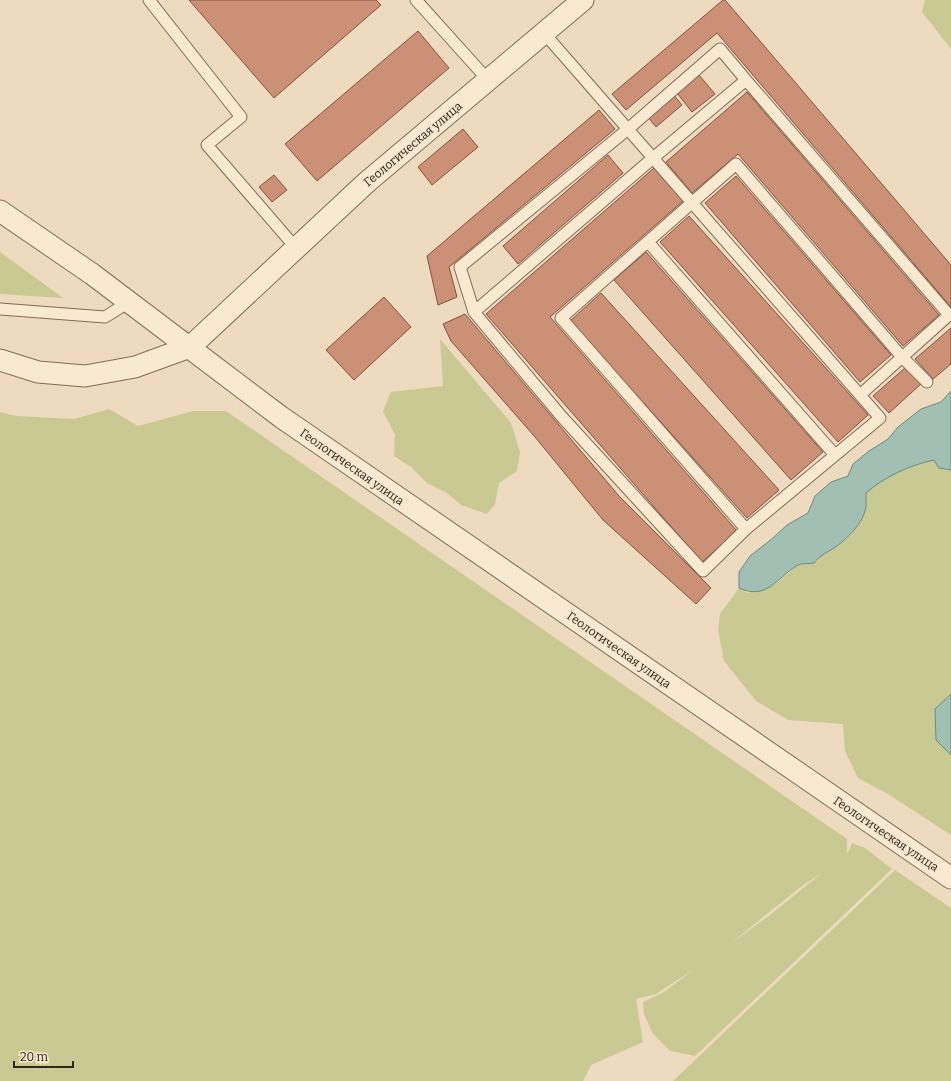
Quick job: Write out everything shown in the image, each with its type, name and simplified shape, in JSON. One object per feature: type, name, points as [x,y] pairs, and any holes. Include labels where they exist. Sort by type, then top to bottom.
[{"type":"street","name":"Геологическая улица","points":[[583,0],[368,182],[190,347],[281,417],[951,878]]},
{"type":"street","points":[[0,211],[92,274],[190,347]]},
{"type":"street","points":[[0,360],[38,372],[86,376],[135,367],[190,347]]},
{"type":"lane","points":[[149,0],[241,117],[207,145],[296,248]]},
{"type":"lane","points":[[416,0],[488,80]]},
{"type":"lane","points":[[544,33],[628,129],[692,203],[860,394],[880,418],[746,529],[702,571],[562,417],[474,312],[460,267],[628,129],[720,49],[949,315],[860,394]]},
{"type":"lane","points":[[474,312],[746,80]]},
{"type":"lane","points":[[746,529],[561,318],[736,164],[902,356],[927,382]]},
{"type":"lane","points":[[648,242],[835,455]]},
{"type":"lane","points":[[0,309],[105,317],[129,302]]},
{"type":"green space","points":[[925,0],[951,0],[951,49],[922,12]]},
{"type":"green space","points":[[0,252],[63,298],[0,294]]},
{"type":"green space","points":[[440,339],[511,423],[520,452],[517,471],[499,483],[495,504],[487,514],[461,505],[447,493],[427,483],[411,467],[394,456],[395,435],[383,411],[391,392],[443,386]]},
{"type":"green space","points":[[109,409],[138,426],[193,411],[226,411],[847,839],[847,853],[852,843],[865,848],[892,869],[695,1056],[670,1051],[653,1034],[644,1014],[643,1002],[664,992],[693,970],[656,994],[636,999],[643,1042],[591,1065],[583,1081],[0,1081],[0,412],[16,416],[74,419]],"holes":[[[823,872],[770,915],[730,944],[798,889]]]},
{"type":"green space","points":[[934,460],[939,468],[951,470],[951,694],[935,709],[936,740],[951,755],[951,835],[888,794],[858,778],[845,751],[843,724],[788,720],[756,701],[724,661],[718,630],[720,614],[739,588],[748,593],[775,584],[799,564],[814,563],[818,558],[834,548],[866,507],[866,493],[898,472]]},
{"type":"green space","points":[[895,870],[951,908],[951,1081],[673,1081]]},
{"type":"shaded area","points":[[951,391],[951,470],[939,468],[934,460],[907,468],[889,477],[866,493],[865,512],[854,530],[834,548],[820,556],[814,563],[798,565],[764,590],[757,592],[739,588],[739,572],[750,556],[787,525],[808,513],[815,496],[831,482],[848,476],[853,464],[869,451],[888,439],[898,427],[921,409],[941,402]]},
{"type":"shaded area","points":[[951,694],[951,755],[936,740],[935,709]]},
{"type":"building","points":[[189,0],[376,0],[381,5],[274,98]]},
{"type":"building","points":[[723,0],[725,0],[951,265],[951,307],[717,33],[626,110],[612,94]]},
{"type":"building","points":[[418,31],[449,68],[317,181],[285,144]]},
{"type":"building","points":[[699,75],[715,94],[692,112],[677,93]]},
{"type":"building","points":[[747,92],[939,315],[903,346],[738,154],[692,193],[666,162]]},
{"type":"building","points":[[673,94],[682,105],[656,127],[647,116]]},
{"type":"building","points":[[599,110],[615,129],[449,267],[457,297],[438,305],[427,256]]},
{"type":"building","points":[[463,129],[478,147],[432,185],[418,167]]},
{"type":"building","points":[[608,155],[623,173],[518,264],[503,246]]},
{"type":"building","points":[[654,168],[683,201],[550,317],[737,531],[702,562],[486,314]]},
{"type":"building","points":[[274,175],[287,190],[272,202],[259,187]]},
{"type":"building","points":[[736,176],[891,355],[860,382],[705,203]]},
{"type":"building","points":[[689,216],[868,415],[838,442],[660,242]]},
{"type":"building","points":[[646,252],[823,452],[791,480],[614,280]]},
{"type":"building","points":[[601,293],[779,490],[747,518],[570,321]]},
{"type":"building","points":[[384,297],[411,327],[354,380],[326,350]]},
{"type":"building","points":[[465,314],[619,496],[711,588],[696,604],[603,520],[535,437],[451,341],[443,324]]},
{"type":"building","points":[[951,328],[951,364],[933,379],[915,359]]},
{"type":"building","points":[[906,367],[921,384],[889,413],[873,396]]}]
